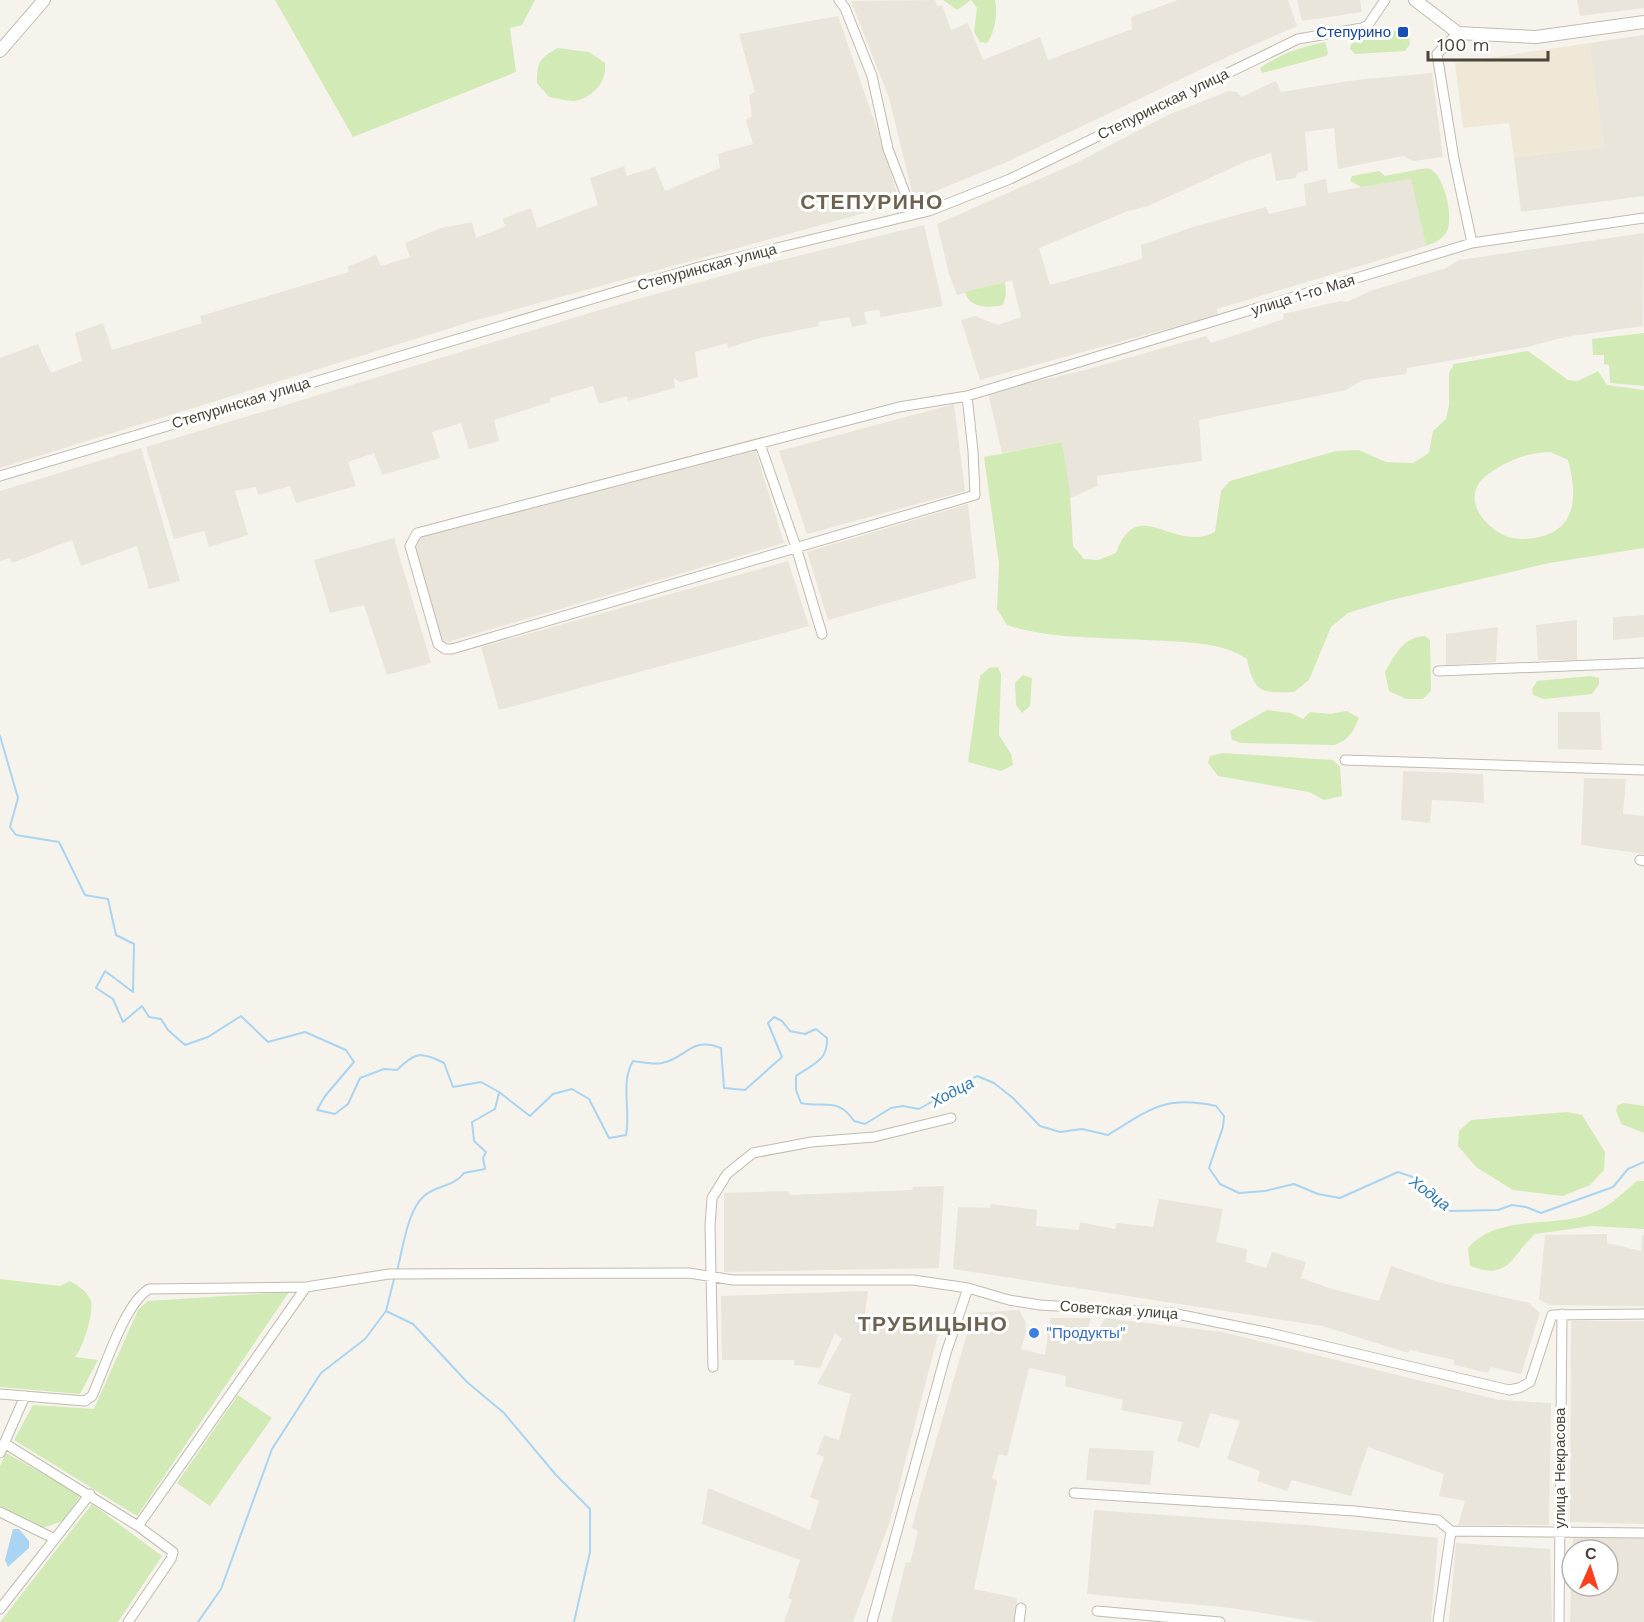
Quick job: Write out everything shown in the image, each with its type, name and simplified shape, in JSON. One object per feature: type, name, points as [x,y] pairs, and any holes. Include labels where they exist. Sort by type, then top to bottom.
[{"type":"street","points":[[0,51],[44,0]]},
{"type":"street","points":[[839,0],[845,8],[872,76],[888,150],[913,214]]},
{"type":"street","name":"Степуринская улица","points":[[0,476],[699,267],[929,211],[1010,179],[1298,39],[1362,28],[1368,25],[1385,0]]},
{"type":"street","points":[[1415,0],[1458,33],[1536,37],[1644,22]]},
{"type":"street","points":[[1458,33],[1437,54],[1454,159],[1472,243]]},
{"type":"street","name":"улица 1-го Мая","points":[[796,548],[452,649],[445,649],[438,644],[410,546],[414,535],[516,505],[899,407],[967,396],[1472,243],[1644,218]]},
{"type":"street","points":[[796,548],[975,495],[974,451],[967,396]]},
{"type":"street","points":[[760,444],[796,548],[822,634]]},
{"type":"street","points":[[1438,671],[1644,663]]},
{"type":"street","points":[[1345,760],[1644,770]]},
{"type":"street","points":[[713,1367],[710,1226],[712,1198],[727,1174],[753,1153],[811,1142],[874,1137],[951,1118]]},
{"type":"street","points":[[0,1394],[85,1401],[92,1396],[138,1295],[149,1289],[306,1287],[389,1274],[689,1273],[733,1280],[913,1280],[968,1288],[946,1353],[872,1622]]},
{"type":"street","points":[[138,1526],[306,1287]]},
{"type":"street","name":"Советская улица","points":[[968,1288],[1009,1300],[1040,1305],[1172,1313],[1270,1333],[1509,1390],[1530,1382],[1552,1316],[1562,1314]]},
{"type":"street","points":[[1562,1314],[1644,1314]]},
{"type":"street","name":"улица Некрасова","points":[[1559,1622],[1562,1314]]},
{"type":"street","points":[[0,1453],[25,1396]]},
{"type":"street","points":[[4,1443],[90,1494],[173,1552],[171,1559],[128,1622]]},
{"type":"street","points":[[1074,1493],[1356,1511],[1438,1520],[1451,1531],[1560,1534],[1644,1533]]},
{"type":"street","points":[[0,1609],[90,1494]]},
{"type":"street","points":[[0,1512],[55,1539]]},
{"type":"street","points":[[1438,1622],[1451,1531]]},
{"type":"street","points":[[1019,1622],[1021,1608]]},
{"type":"street","points":[[1097,1611],[1220,1622]]},
{"type":"shaded area","points":[[935,0],[937,6],[942,5],[951,30],[968,23],[983,60],[1040,37],[1048,60],[1132,29],[1131,17],[1178,0],[1288,0],[1297,26],[1007,162],[914,200],[889,98],[851,1]]},
{"type":"shaded area","points":[[1297,0],[1360,0],[1362,12],[1302,21]]},
{"type":"shaded area","points":[[1577,0],[1644,0],[1644,8],[1580,16]]},
{"type":"shaded area","points":[[838,16],[899,200],[879,209],[470,322],[0,468],[0,358],[38,344],[51,373],[82,361],[75,333],[103,323],[112,350],[202,323],[200,316],[349,272],[347,267],[376,255],[381,266],[410,257],[405,243],[441,228],[472,222],[476,238],[506,226],[502,219],[531,208],[537,228],[598,205],[590,178],[624,166],[627,176],[655,167],[665,191],[720,168],[718,154],[753,144],[746,120],[752,116],[749,95],[755,92],[739,34]]},
{"type":"shaded area","points":[[1644,35],[1644,196],[1521,212],[1514,157],[1604,147],[1589,43]]},
{"type":"shaded area","points":[[1589,43],[1604,147],[1514,157],[1509,123],[1463,128],[1455,63]]},
{"type":"shaded area","points":[[1432,73],[1443,157],[1413,161],[1403,156],[1338,169],[1334,128],[1305,132],[1308,170],[1297,173],[1296,178],[1276,181],[1271,153],[1247,161],[1148,206],[1128,211],[1039,248],[1050,285],[1142,259],[1141,245],[1193,227],[1266,207],[1269,214],[1306,205],[1304,184],[1326,179],[1328,193],[1411,178],[1426,246],[1217,309],[1218,315],[980,380],[961,320],[975,316],[998,325],[1021,317],[1012,280],[957,295],[949,274],[937,224],[1076,163],[1170,114],[1229,91],[1237,92],[1241,97],[1276,81],[1281,92],[1356,80]]},
{"type":"shaded area","points":[[924,225],[943,306],[881,317],[879,310],[864,312],[867,324],[852,327],[849,317],[818,322],[819,326],[759,338],[728,348],[727,343],[695,352],[698,377],[680,382],[674,378],[675,388],[628,401],[627,396],[599,404],[593,386],[550,398],[550,402],[494,420],[499,441],[469,449],[461,423],[432,432],[440,458],[382,475],[374,453],[348,462],[356,486],[296,503],[290,486],[258,495],[256,487],[235,491],[248,535],[209,547],[204,531],[174,539],[146,447],[623,303],[773,262]]},
{"type":"shaded area","points":[[1644,233],[1643,326],[1565,337],[1527,347],[1407,368],[1406,374],[1363,380],[1346,390],[1199,420],[1202,461],[1097,476],[1098,486],[1070,498],[1062,442],[1002,453],[988,393],[1085,370],[1206,336],[1211,343],[1284,319],[1283,314],[1341,301],[1347,302],[1370,291],[1446,268],[1459,260]]},
{"type":"shaded area","points":[[954,404],[965,491],[807,534],[779,451]]},
{"type":"shaded area","points":[[141,448],[180,581],[149,589],[137,546],[81,566],[72,540],[12,563],[10,558],[0,561],[0,491]]},
{"type":"shaded area","points":[[755,449],[784,543],[441,644],[411,537]]},
{"type":"shaded area","points":[[968,504],[976,578],[828,620],[807,552]]},
{"type":"shaded area","points":[[394,538],[431,663],[387,675],[364,605],[330,613],[314,560]]},
{"type":"shaded area","points":[[788,561],[809,626],[499,710],[481,647]]},
{"type":"shaded area","points":[[1644,615],[1644,637],[1613,640],[1613,617]]},
{"type":"shaded area","points":[[1577,620],[1577,660],[1538,660],[1536,625]]},
{"type":"shaded area","points":[[1498,627],[1496,662],[1446,665],[1446,634]]},
{"type":"shaded area","points":[[1558,712],[1600,712],[1602,750],[1558,749]]},
{"type":"shaded area","points":[[1403,771],[1483,774],[1484,803],[1432,800],[1430,823],[1401,820]]},
{"type":"shaded area","points":[[1584,778],[1626,779],[1623,814],[1644,816],[1644,854],[1581,845]]},
{"type":"shaded area","points":[[944,1186],[939,1268],[724,1272],[724,1193],[788,1191],[790,1195],[912,1190],[913,1187]]},
{"type":"shaded area","points":[[1159,1199],[1223,1209],[1216,1242],[1247,1249],[1246,1262],[1266,1268],[1272,1252],[1306,1262],[1301,1278],[1332,1289],[1379,1301],[1391,1266],[1438,1282],[1529,1303],[1540,1313],[1521,1374],[1491,1367],[1488,1373],[1454,1365],[1454,1360],[1410,1350],[1408,1353],[1322,1326],[953,1269],[958,1207],[990,1208],[991,1204],[1037,1210],[1036,1226],[1079,1230],[1080,1222],[1115,1229],[1117,1223],[1153,1227]]},
{"type":"shaded area","points":[[1607,1234],[1607,1243],[1641,1251],[1642,1235],[1644,1235],[1644,1306],[1549,1305],[1539,1299],[1545,1235]]},
{"type":"shaded area","points":[[868,1291],[864,1320],[939,1331],[890,1521],[853,1622],[784,1622],[792,1600],[788,1598],[800,1560],[702,1524],[708,1488],[810,1530],[819,1501],[810,1497],[824,1457],[817,1454],[824,1435],[839,1440],[851,1394],[817,1384],[842,1339],[835,1333],[820,1368],[794,1365],[794,1360],[722,1360],[721,1296]]},
{"type":"shaded area","points":[[1019,1310],[1025,1321],[1026,1332],[1021,1349],[1045,1355],[1050,1318],[1091,1318],[1087,1332],[1096,1335],[1105,1318],[1222,1332],[1499,1400],[1551,1403],[1549,1525],[1458,1525],[1465,1501],[1439,1496],[1444,1474],[1368,1447],[1351,1496],[1292,1480],[1287,1491],[1257,1481],[1260,1471],[1227,1459],[1240,1421],[1210,1413],[1199,1448],[1177,1441],[1183,1422],[1121,1410],[1123,1400],[1065,1386],[1066,1376],[1029,1368],[1007,1456],[999,1454],[992,1478],[997,1481],[974,1589],[1017,1598],[1014,1622],[891,1622],[906,1562],[910,1563],[918,1531],[912,1528],[924,1482],[973,1313]]},
{"type":"shaded area","points":[[1571,1321],[1644,1321],[1644,1524],[1570,1522]]},
{"type":"shaded area","points":[[1089,1448],[1154,1451],[1150,1485],[1086,1480]]},
{"type":"shaded area","points":[[1094,1510],[1306,1525],[1438,1538],[1431,1622],[1319,1622],[1231,1608],[1087,1594]]},
{"type":"shaded area","points":[[1573,1537],[1644,1538],[1644,1622],[1570,1622],[1571,1598],[1620,1598],[1620,1538]]},
{"type":"shaded area","points":[[1456,1543],[1550,1549],[1552,1622],[1449,1622]]},
{"type":"green space","points":[[275,0],[535,0],[522,25],[510,28],[516,72],[353,137]]},
{"type":"green space","points":[[943,0],[971,0],[957,10]]},
{"type":"green space","points":[[971,0],[995,0],[995,23],[987,43],[980,42],[974,32],[977,8]]},
{"type":"green space","points":[[1394,31],[1409,35],[1410,44],[1405,51],[1355,54],[1350,49],[1352,41],[1357,37]]},
{"type":"green space","points":[[1325,42],[1328,53],[1326,56],[1262,73],[1260,68],[1283,55]]},
{"type":"green space","points":[[558,48],[589,52],[605,63],[602,81],[595,91],[585,98],[568,101],[549,97],[537,83],[541,61]]},
{"type":"green space","points":[[1430,169],[1440,179],[1449,208],[1446,233],[1437,241],[1426,246],[1411,179],[1361,187],[1350,181],[1352,176],[1379,171],[1385,176]]},
{"type":"green space","points":[[1005,282],[1006,295],[1003,305],[981,306],[971,302],[965,292]]},
{"type":"green space","points":[[1644,333],[1644,386],[1610,383],[1609,365],[1604,364],[1604,355],[1593,355],[1592,339]]},
{"type":"green space","points":[[1528,351],[1568,380],[1578,381],[1598,371],[1607,385],[1644,390],[1644,548],[1549,563],[1387,601],[1348,613],[1331,627],[1309,680],[1294,692],[1274,692],[1261,689],[1253,679],[1247,659],[1224,648],[1184,642],[1075,637],[1040,633],[1007,625],[997,609],[999,564],[984,457],[1062,442],[1070,493],[1073,546],[1084,559],[1098,560],[1116,553],[1125,536],[1135,528],[1146,526],[1185,536],[1200,537],[1215,532],[1221,491],[1230,481],[1336,451],[1359,450],[1386,462],[1413,463],[1429,453],[1433,431],[1446,419],[1449,405],[1449,373],[1454,364]],"holes":[[[1550,452],[1568,460],[1573,484],[1571,508],[1568,518],[1552,533],[1532,538],[1511,538],[1498,532],[1481,516],[1475,498],[1476,489],[1481,480],[1491,472],[1526,455]]]},
{"type":"green space","points":[[1425,636],[1430,640],[1431,691],[1423,699],[1406,699],[1389,691],[1385,672],[1405,643]]},
{"type":"green space","points":[[998,667],[1001,674],[999,735],[1011,754],[1013,765],[1001,771],[968,762],[980,676],[989,668]]},
{"type":"green space","points":[[1023,675],[1032,678],[1030,706],[1022,713],[1016,705],[1015,683]]},
{"type":"green space","points":[[1590,676],[1599,678],[1599,684],[1592,694],[1544,699],[1533,695],[1532,689],[1537,681]]},
{"type":"green space","points":[[1267,710],[1291,713],[1303,719],[1310,712],[1330,714],[1347,711],[1359,718],[1350,735],[1334,745],[1241,743],[1232,740],[1230,731]]},
{"type":"green space","points":[[1223,753],[1333,760],[1340,767],[1342,796],[1324,800],[1309,792],[1218,776],[1208,763],[1210,756]]},
{"type":"green space","points":[[1624,1103],[1644,1106],[1644,1133],[1621,1124],[1616,1110],[1618,1105]]},
{"type":"green space","points":[[1567,1112],[1582,1115],[1605,1152],[1604,1170],[1590,1185],[1563,1196],[1513,1190],[1476,1167],[1458,1146],[1459,1131],[1471,1120]]},
{"type":"green space","points":[[1637,1181],[1644,1181],[1644,1229],[1592,1226],[1535,1234],[1502,1269],[1483,1270],[1470,1266],[1468,1248],[1480,1237],[1508,1226],[1572,1219],[1587,1215],[1608,1205]]},
{"type":"green space","points":[[0,1279],[60,1286],[70,1281],[87,1294],[92,1306],[87,1330],[75,1357],[98,1360],[80,1394],[0,1387]]},
{"type":"green space","points":[[289,1292],[137,1516],[14,1440],[33,1405],[94,1409],[138,1310],[148,1301]]},
{"type":"green space","points":[[238,1395],[272,1418],[210,1506],[177,1483]]},
{"type":"green space","points":[[6,1453],[81,1495],[63,1521],[42,1528],[0,1506],[0,1466]]},
{"type":"green space","points":[[92,1504],[162,1556],[118,1622],[0,1622]]},
{"type":"water","points":[[13,1529],[19,1529],[29,1541],[29,1548],[8,1567],[5,1560]]},
{"type":"waterway","name":"Ходца","points":[[0,736],[18,798],[10,827],[16,835],[59,842],[85,895],[108,899],[116,935],[134,944],[133,992],[105,971],[96,988],[113,999],[123,1022],[142,1006],[149,1017],[161,1019],[168,1030],[185,1045],[208,1037],[241,1016],[268,1042],[305,1032],[346,1050],[354,1062],[325,1096],[317,1110],[335,1114],[348,1104],[360,1078],[384,1069],[397,1070],[409,1059],[424,1055],[444,1063],[453,1087],[481,1082],[499,1092],[530,1116],[553,1094],[572,1089],[589,1099],[609,1138],[626,1135],[626,1087],[633,1061],[662,1063],[670,1061],[695,1046],[711,1045],[721,1048],[724,1088],[745,1090],[782,1057],[768,1023],[774,1017],[782,1021],[790,1031],[805,1034],[816,1029],[827,1038],[827,1046],[822,1057],[796,1076],[796,1090],[801,1103],[837,1106],[854,1121],[865,1124],[891,1108],[903,1106],[919,1109],[977,1076],[994,1083],[1013,1098],[1040,1126],[1060,1132],[1082,1129],[1108,1135],[1147,1111],[1170,1103],[1184,1102],[1216,1106],[1224,1116],[1223,1127],[1209,1168],[1220,1184],[1239,1193],[1265,1191],[1294,1184],[1318,1194],[1340,1198],[1398,1172],[1413,1177],[1427,1187],[1436,1202],[1450,1211],[1498,1210],[1512,1205],[1541,1213],[1613,1187],[1628,1169],[1644,1162]]},
{"type":"waterway","points":[[397,1271],[413,1211],[424,1196],[455,1181],[464,1173],[485,1169],[483,1158],[486,1152],[474,1141],[472,1122],[495,1109],[499,1093]]},
{"type":"waterway","points":[[198,1622],[221,1589],[272,1449],[321,1373],[365,1339],[386,1311],[394,1279]]},
{"type":"waterway","points":[[386,1311],[413,1324],[467,1382],[504,1413],[556,1475],[590,1509],[590,1552],[574,1622]]},
{"type":"place","name":"Степурино","points":[[1403,32]]},
{"type":"place","name":"\"Продукты\"","points":[[1034,1333]]},
{"type":"district","name":"СТЕПУРИНО","points":[[872,201]]},
{"type":"district","name":"ТРУБИЦЫНО","points":[[933,1323]]}]
